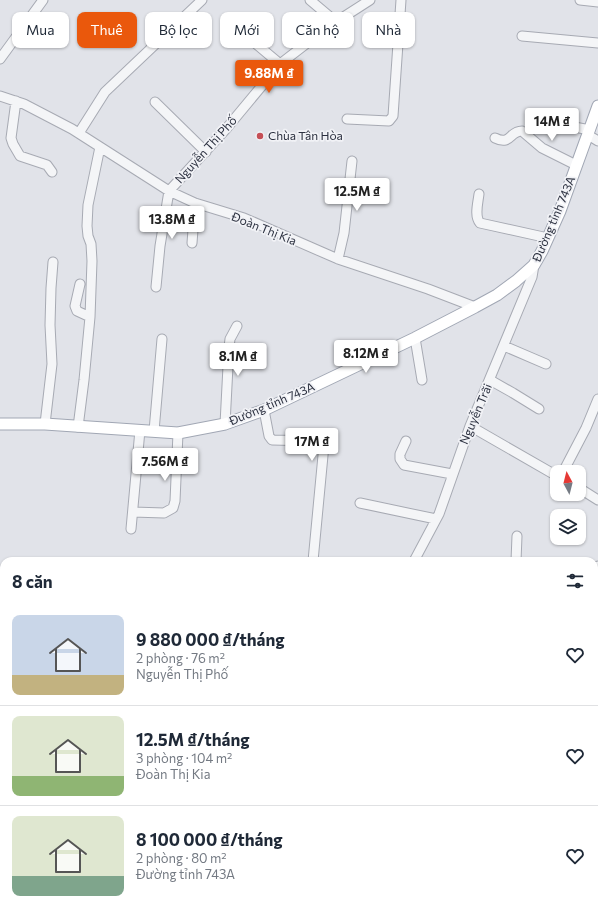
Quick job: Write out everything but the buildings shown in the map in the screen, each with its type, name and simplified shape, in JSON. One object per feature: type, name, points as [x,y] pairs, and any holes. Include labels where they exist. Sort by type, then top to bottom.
[{"type":"main road","name":"Đường tỉnh 743A","points":[[0,424],[45,424],[178,433],[225,424],[264,410],[415,338],[475,307],[510,286],[534,265],[560,211],[598,106]]},
{"type":"street","points":[[0,59],[43,0]]},
{"type":"street","points":[[79,133],[105,92],[202,0]]},
{"type":"street","points":[[310,0],[324,12]]},
{"type":"street","name":"Nguyễn Thị Phố","points":[[351,12],[370,0]]},
{"type":"street","points":[[347,119],[389,121],[393,116],[401,0]]},
{"type":"street","points":[[580,0],[598,2]]},
{"type":"street","points":[[522,36],[598,43]]},
{"type":"street","points":[[261,48],[280,64]]},
{"type":"street","name":"Nguyễn Thị Phố","points":[[156,287],[160,246],[169,191],[206,152],[280,64],[301,48]]},
{"type":"street","name":"Đoàn Thị Kia","points":[[0,96],[31,108],[79,133],[169,191],[195,203],[244,218],[338,259],[428,289],[475,307]]},
{"type":"street","points":[[16,101],[11,138],[13,144],[20,156],[47,165],[52,172]]},
{"type":"street","points":[[155,102],[206,152]]},
{"type":"street","points":[[538,120],[589,133],[598,141]]},
{"type":"street","points":[[495,138],[506,141],[518,131],[522,131],[542,148],[576,165]]},
{"type":"street","points":[[78,427],[90,317],[92,260],[91,244],[87,226],[88,205],[100,147]]},
{"type":"street","points":[[338,259],[344,233],[352,161]]},
{"type":"street","points":[[479,194],[477,214],[478,221],[480,223],[548,238]]},
{"type":"street","points":[[192,243],[195,203]]},
{"type":"street","points":[[45,424],[52,364],[50,325],[53,262]]},
{"type":"street","name":"Nguyễn Trãi","points":[[416,557],[436,520],[470,426],[532,278],[534,265]]},
{"type":"street","points":[[80,284],[75,306],[77,311],[90,317]]},
{"type":"street","points":[[225,424],[229,347],[230,339],[237,326]]},
{"type":"street","points":[[415,338],[422,380]]},
{"type":"street","points":[[154,431],[162,340]]},
{"type":"street","points":[[504,346],[546,364]]},
{"type":"street","points":[[490,380],[513,392],[539,409]]},
{"type":"street","points":[[567,465],[586,428],[598,399]]},
{"type":"street","points":[[264,410],[269,436],[272,440],[313,441],[320,442],[324,445],[313,557]]},
{"type":"street","points":[[470,426],[550,472]]},
{"type":"street","points":[[131,529],[140,430]]},
{"type":"street","points":[[133,512],[164,513],[173,508],[175,501],[178,433]]},
{"type":"street","points":[[406,441],[400,454],[400,459],[404,464],[452,474]]},
{"type":"street","points":[[586,492],[598,500]]},
{"type":"street","points":[[360,503],[436,520]]},
{"type":"street","points":[[516,557],[517,536]]},
{"type":"place","name":"Chùa Tân Hòa","points":[[260,136]]}]
